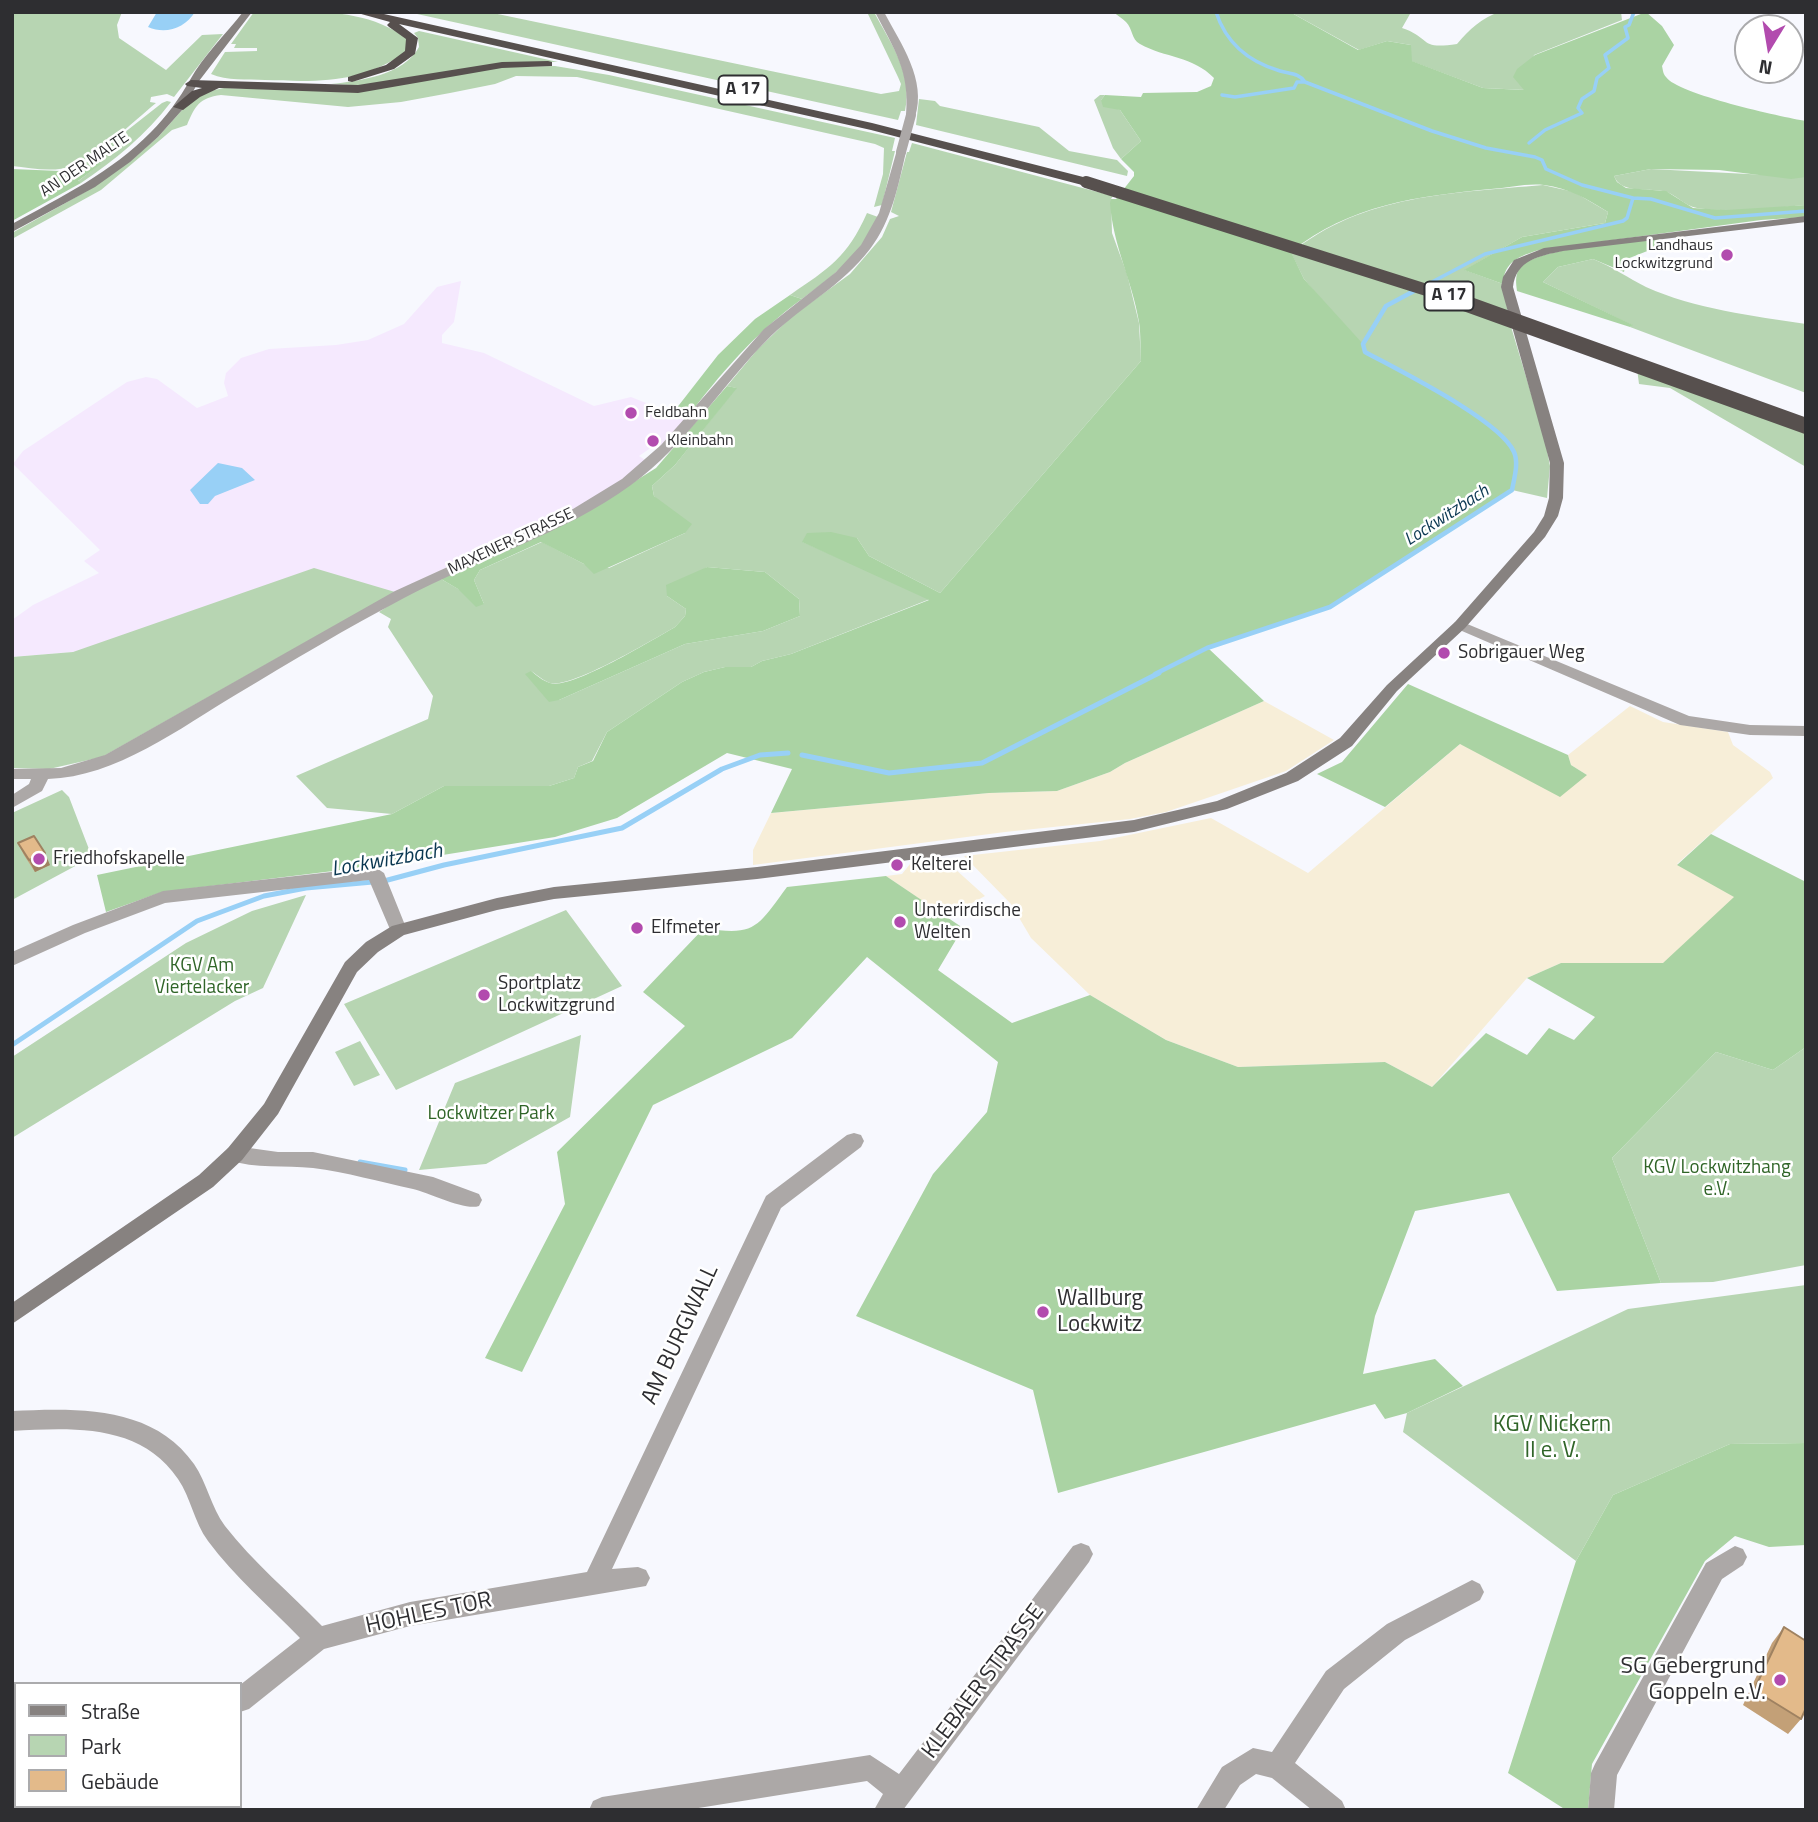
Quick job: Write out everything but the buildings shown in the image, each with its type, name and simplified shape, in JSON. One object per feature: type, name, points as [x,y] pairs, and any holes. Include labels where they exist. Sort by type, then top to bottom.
[{"type":"highway","name":"A 17","points":[[359,12],[872,127],[1090,179],[1459,300],[1806,426]]},
{"type":"highway","name":"A 17","points":[[390,12],[803,103],[1090,179],[1408,272],[1600,337],[1806,414]]},
{"type":"highway","points":[[196,79],[319,83],[359,77],[390,67],[411,52],[412,38],[396,26],[372,15]]},
{"type":"highway","points":[[196,79],[225,86],[358,89],[502,65],[532,64],[620,71]]},
{"type":"highway","points":[[179,107],[200,92],[225,86]]},
{"type":"main road","name":"AN DER MALTE","points":[[12,223],[71,191],[128,151],[196,79],[248,12]]},
{"type":"main road","name":"AN DER MALTE","points":[[12,229],[91,185],[126,160],[155,135],[179,107],[196,79]]},
{"type":"main road","points":[[12,1315],[206,1181],[235,1154],[271,1109],[351,967],[372,947],[398,930],[497,904],[554,893],[757,873],[1135,826],[1222,805],[1292,777],[1346,742],[1392,688],[1460,625],[1540,534],[1551,516],[1556,498],[1557,463],[1507,287],[1507,277],[1514,264],[1525,257],[1563,248],[1806,219]]},
{"type":"street","name":"MAXENER STRASSE","points":[[12,774],[41,775],[82,768],[111,759],[401,594],[559,522],[626,483],[674,440],[716,388],[767,332],[843,272],[876,232],[885,211],[913,99],[912,74],[879,12]]},
{"type":"street","points":[[1460,625],[1686,722],[1750,730],[1806,731]]},
{"type":"street","points":[[12,803],[36,787],[41,775]]},
{"type":"street","points":[[12,960],[79,929],[163,897],[376,873],[398,930]]},
{"type":"street","name":"AM BURGWALL","points":[[594,1582],[773,1202],[853,1141]]},
{"type":"street","points":[[235,1154],[278,1160],[313,1160],[433,1185],[472,1200]]},
{"type":"street","points":[[12,1421],[65,1418],[123,1425],[159,1442],[186,1471],[216,1533],[318,1639]]},
{"type":"street","name":"KLEBAER STRASSE","points":[[894,1800],[1081,1554]]},
{"type":"street","points":[[1601,1810],[1604,1773],[1714,1571],[1735,1557]]},
{"type":"street","name":"HOHLES TOR","points":[[242,1698],[318,1639],[410,1615],[594,1582],[638,1578]]},
{"type":"street","points":[[1278,1766],[1335,1680],[1396,1632],[1472,1592]]},
{"type":"street","points":[[1209,1810],[1231,1776],[1253,1761],[1278,1766],[1334,1810]]},
{"type":"street","points":[[602,1810],[870,1768],[894,1800]]},
{"type":"shaded area","points":[[461,281],[454,322],[442,335],[442,343],[484,353],[594,406],[631,397],[686,419],[660,446],[652,447],[639,456],[647,461],[598,497],[471,552],[472,555],[395,592],[73,652],[12,657],[12,620],[33,605],[99,573],[84,561],[100,550],[13,464],[23,451],[127,382],[146,377],[157,379],[197,408],[228,396],[224,383],[226,373],[241,358],[269,349],[368,340],[404,324],[437,287]]},
{"type":"shaded area","points":[[1264,701],[1334,740],[1286,771],[1166,812],[1130,819],[1005,832],[753,865],[753,850],[771,813],[989,793],[1057,791],[1110,772]]},
{"type":"shaded area","points":[[1630,706],[1663,722],[1728,732],[1733,745],[1770,772],[1773,778],[1677,864],[1735,897],[1663,964],[1561,963],[1527,978],[1432,1087],[1385,1062],[1238,1067],[1166,1040],[1090,995],[1031,938],[1011,904],[964,856],[1100,841],[1211,818],[1308,873],[1460,744],[1587,775],[1571,765],[1568,755]]},
{"type":"shaded area","points":[[944,859],[985,896],[946,917],[886,876],[902,874],[910,864]]},
{"type":"green space","points":[[12,12],[122,12],[117,25],[119,38],[166,70],[202,35],[223,34],[174,97],[167,94],[151,97],[150,102],[156,103],[82,161],[65,168],[35,169],[12,166]]},
{"type":"green space","points":[[254,12],[314,12],[353,16],[390,28],[407,39],[407,51],[373,70],[339,79],[244,80],[211,74],[225,52],[257,51],[257,48],[234,48],[236,44],[231,44]]},
{"type":"green space","points":[[408,12],[488,12],[881,94],[899,91],[901,84],[867,12],[874,12],[903,71],[907,97],[905,111],[901,111],[898,120]]},
{"type":"green space","points":[[1113,12],[1290,12],[1358,50],[1387,41],[1411,45],[1412,61],[1483,88],[1524,90],[1513,77],[1517,69],[1535,55],[1646,12],[1662,26],[1674,45],[1662,66],[1665,76],[1674,84],[1731,104],[1806,121],[1806,177],[1791,179],[1719,170],[1651,169],[1614,176],[1617,182],[1626,188],[1666,191],[1693,208],[1726,210],[1806,205],[1806,217],[1761,220],[1539,250],[1514,261],[1506,270],[1503,284],[1464,270],[1522,237],[1605,223],[1608,212],[1570,191],[1531,185],[1437,195],[1385,206],[1336,223],[1291,252],[1304,279],[1363,344],[1365,352],[1471,413],[1507,441],[1516,461],[1512,490],[1330,607],[1208,648],[1264,701],[1110,772],[1057,791],[989,793],[771,813],[792,769],[727,753],[617,818],[555,837],[374,866],[162,892],[106,912],[97,875],[392,814],[444,786],[549,786],[574,778],[578,767],[593,761],[607,732],[682,682],[704,672],[725,667],[751,667],[762,661],[791,654],[929,600],[802,542],[807,533],[831,532],[857,538],[869,556],[940,593],[1141,361],[1139,322],[1115,234],[1110,203],[1134,176],[1134,172],[1121,159],[1141,141],[1120,110],[1103,107],[1101,100],[1105,95],[1141,97],[1143,93],[1197,92],[1211,86],[1214,78],[1197,65],[1140,44],[1126,22]]},
{"type":"green space","points":[[1290,12],[1404,12],[1410,14],[1402,28],[1436,45],[1457,44],[1476,25],[1500,12],[1621,12],[1622,20],[1534,55],[1525,90],[1483,88],[1411,61],[1411,45],[1387,41],[1359,50]]},
{"type":"green space","points":[[419,31],[558,62],[531,62],[370,86],[331,84],[380,75],[403,64],[419,47],[414,33]]},
{"type":"green space","points":[[555,66],[609,75],[895,138],[892,151],[895,151],[882,205],[874,207],[883,174],[884,148],[875,144],[577,77],[516,76],[495,84],[450,93],[401,102],[348,107],[221,95],[208,98],[195,108],[187,125],[172,130],[101,190],[12,239],[12,233],[85,192],[122,167],[158,137],[191,100],[210,91],[224,88],[322,91],[501,67]]},
{"type":"green space","points":[[1105,95],[1101,100],[1120,110],[1141,141],[1121,159],[1113,148],[1094,100]]},
{"type":"green space","points":[[919,99],[1039,127],[1069,151],[1117,160],[1128,171],[1127,176],[916,125]]},
{"type":"green space","points":[[167,101],[171,102],[141,136],[94,174],[81,183],[77,182],[100,164],[71,180],[63,177],[60,171],[87,162]]},
{"type":"green space","points":[[912,143],[1113,196],[1112,233],[1127,274],[1139,323],[1141,361],[940,593],[869,556],[857,538],[803,542],[930,599],[791,654],[762,661],[751,667],[725,667],[704,672],[682,682],[607,732],[592,761],[578,767],[574,778],[549,786],[444,786],[392,814],[327,808],[296,776],[428,719],[433,696],[388,627],[391,619],[379,612],[403,596],[441,579],[484,604],[474,580],[480,570],[542,542],[584,564],[609,568],[685,533],[654,496],[652,486],[675,465],[736,388],[727,386],[757,350],[791,317],[850,274],[882,237],[890,219],[899,216],[891,212]],"holes":[[[707,567],[765,572],[799,599],[800,616],[763,631],[685,644],[559,700],[531,671],[550,683],[561,683],[612,662],[675,627],[685,616],[686,609],[667,596]]]},
{"type":"green space","points":[[97,163],[101,164],[78,181],[81,183],[12,221],[12,169],[60,171],[63,177],[71,180]]},
{"type":"green space","points":[[1651,169],[1806,177],[1806,205],[1737,210],[1697,208],[1667,192],[1622,186],[1614,176]]},
{"type":"green space","points":[[1543,185],[1574,192],[1608,212],[1605,223],[1522,237],[1465,270],[1503,284],[1509,320],[1545,440],[1550,466],[1547,498],[1512,490],[1514,480],[1465,411],[1365,352],[1304,279],[1291,253],[1319,233],[1379,208],[1443,194]]},
{"type":"green space","points":[[867,213],[878,217],[856,253],[836,273],[802,299],[790,295],[836,261],[852,241]]},
{"type":"green space","points":[[1657,238],[1662,242],[1660,246],[1627,259],[1624,272],[1593,259],[1558,267],[1543,282],[1633,325],[1630,327],[1517,291],[1516,277],[1519,269],[1527,262],[1542,256],[1583,247]]},
{"type":"green space","points":[[1593,259],[1646,287],[1684,301],[1724,311],[1806,324],[1806,393],[1630,327],[1632,325],[1543,282],[1558,267]]},
{"type":"green space","points":[[790,295],[802,299],[769,325],[740,354],[686,419],[672,414],[718,355],[755,319]]},
{"type":"green space","points":[[1636,361],[1806,424],[1806,467],[1670,388],[1639,384]]},
{"type":"green space","points":[[727,386],[737,388],[675,465],[652,486],[654,496],[692,524],[685,533],[594,574],[584,564],[541,542],[480,570],[474,580],[484,604],[476,607],[458,589],[441,579],[629,485],[656,468]]},
{"type":"green space","points":[[707,567],[765,572],[799,599],[800,616],[763,631],[685,644],[559,700],[549,702],[525,674],[531,671],[550,683],[575,679],[675,627],[685,616],[686,609],[667,596],[666,585]]},
{"type":"green space","points":[[314,568],[395,592],[102,757],[49,769],[12,768],[12,657],[73,652]]},
{"type":"green space","points":[[1408,684],[1568,755],[1571,765],[1587,775],[1560,797],[1460,744],[1385,807],[1317,774],[1342,762]]},
{"type":"green space","points":[[62,790],[69,797],[92,857],[12,900],[12,813]]},
{"type":"green space","points":[[1711,834],[1806,882],[1806,1047],[1773,1070],[1716,1052],[1612,1158],[1661,1283],[1557,1291],[1509,1193],[1415,1211],[1375,1316],[1363,1374],[1435,1359],[1463,1386],[1407,1413],[1385,1419],[1375,1404],[1058,1493],[1033,1390],[856,1316],[933,1174],[987,1112],[998,1062],[867,957],[792,1038],[653,1105],[522,1372],[485,1358],[565,1204],[557,1152],[685,1026],[643,992],[704,928],[735,931],[754,926],[787,887],[886,876],[963,928],[938,970],[1012,1023],[1090,995],[1166,1040],[1238,1067],[1385,1062],[1432,1087],[1486,1033],[1527,1055],[1549,1028],[1574,1040],[1595,1017],[1527,978],[1561,963],[1663,963],[1734,897],[1677,865]]},
{"type":"green space","name":"KGV Am Viertelacker","points":[[306,895],[263,988],[235,1001],[12,1138],[12,1057],[186,943],[252,911]]},
{"type":"green space","name":"Sportplatz Lockwitzgrund","points":[[566,910],[622,986],[396,1090],[344,1004]]},
{"type":"green space","name":"Lockwitzer Park","points":[[581,1035],[570,1117],[486,1164],[419,1170],[455,1083]]},
{"type":"green space","points":[[360,1041],[380,1075],[354,1086],[335,1052]]},
{"type":"green space","name":"KGV Lockwitzhang e.V.","points":[[1806,1047],[1806,1265],[1713,1282],[1661,1283],[1612,1158],[1716,1052],[1773,1070]]},
{"type":"green space","name":"KGV Nickern II e. V.","points":[[1806,1285],[1806,1443],[1730,1444],[1613,1495],[1576,1561],[1403,1432],[1407,1413],[1628,1309]]},
{"type":"green space","points":[[1806,1443],[1806,1545],[1769,1547],[1735,1536],[1705,1561],[1592,1764],[1588,1810],[1566,1810],[1508,1773],[1576,1561],[1613,1495],[1730,1444]]},
{"type":"water","points":[[157,12],[195,12],[180,26],[162,30],[148,27]]},
{"type":"water","points":[[218,463],[242,468],[255,480],[215,496],[208,504],[200,504],[190,490]]},
{"type":"waterway","points":[[1216,12],[1232,42],[1249,57],[1269,67],[1297,75],[1305,82],[1432,131],[1486,148],[1535,157],[1542,160],[1546,169],[1582,185],[1633,198]]},
{"type":"waterway","points":[[1529,143],[1545,130],[1582,113],[1578,108],[1582,99],[1594,91],[1597,78],[1609,68],[1605,55],[1628,38],[1625,27],[1629,25],[1634,12]]},
{"type":"waterway","points":[[1222,95],[1235,97],[1294,88],[1297,82],[1304,82]]},
{"type":"waterway","name":"Lockwitzbach","points":[[1411,293],[1485,254],[1623,221],[1627,218],[1633,198]]},
{"type":"waterway","name":"Lockwitzbach","points":[[1633,198],[1651,199],[1715,218],[1806,211]]},
{"type":"waterway","name":"Lockwitzbach","points":[[1155,674],[1207,648],[1330,607],[1512,490],[1516,461],[1514,452],[1505,439],[1447,397],[1365,352],[1363,344],[1386,306],[1414,291]]},
{"type":"waterway","name":"Lockwitzbach","points":[[802,755],[889,773],[982,763],[1159,673]]},
{"type":"waterway","name":"Lockwitzbach","points":[[12,1045],[197,921],[264,896],[306,888],[384,881],[444,865],[622,828],[722,769],[760,755],[788,753]]},
{"type":"waterway","points":[[360,1162],[405,1170]]},
{"type":"place","name":"Landhaus Lockwitzgrund","points":[[1727,255]]},
{"type":"place","name":"Feldbahn","points":[[631,413]]},
{"type":"place","name":"Kleinbahn","points":[[653,441]]},
{"type":"place","name":"Sobrigauer Weg","points":[[1444,653]]},
{"type":"place","name":"Friedhofskapelle","points":[[39,859]]},
{"type":"place","name":"Kelterei","points":[[897,865]]},
{"type":"place","name":"Unterirdische Welten","points":[[900,922]]},
{"type":"place","name":"Elfmeter","points":[[637,928]]},
{"type":"place","name":"Sportplatz Lockwitzgrund","points":[[484,995]]},
{"type":"place","name":"Wallburg Lockwitz","points":[[1043,1312]]},
{"type":"place","name":"SG Gebergrund Goppeln e.V.","points":[[1780,1680]]}]
